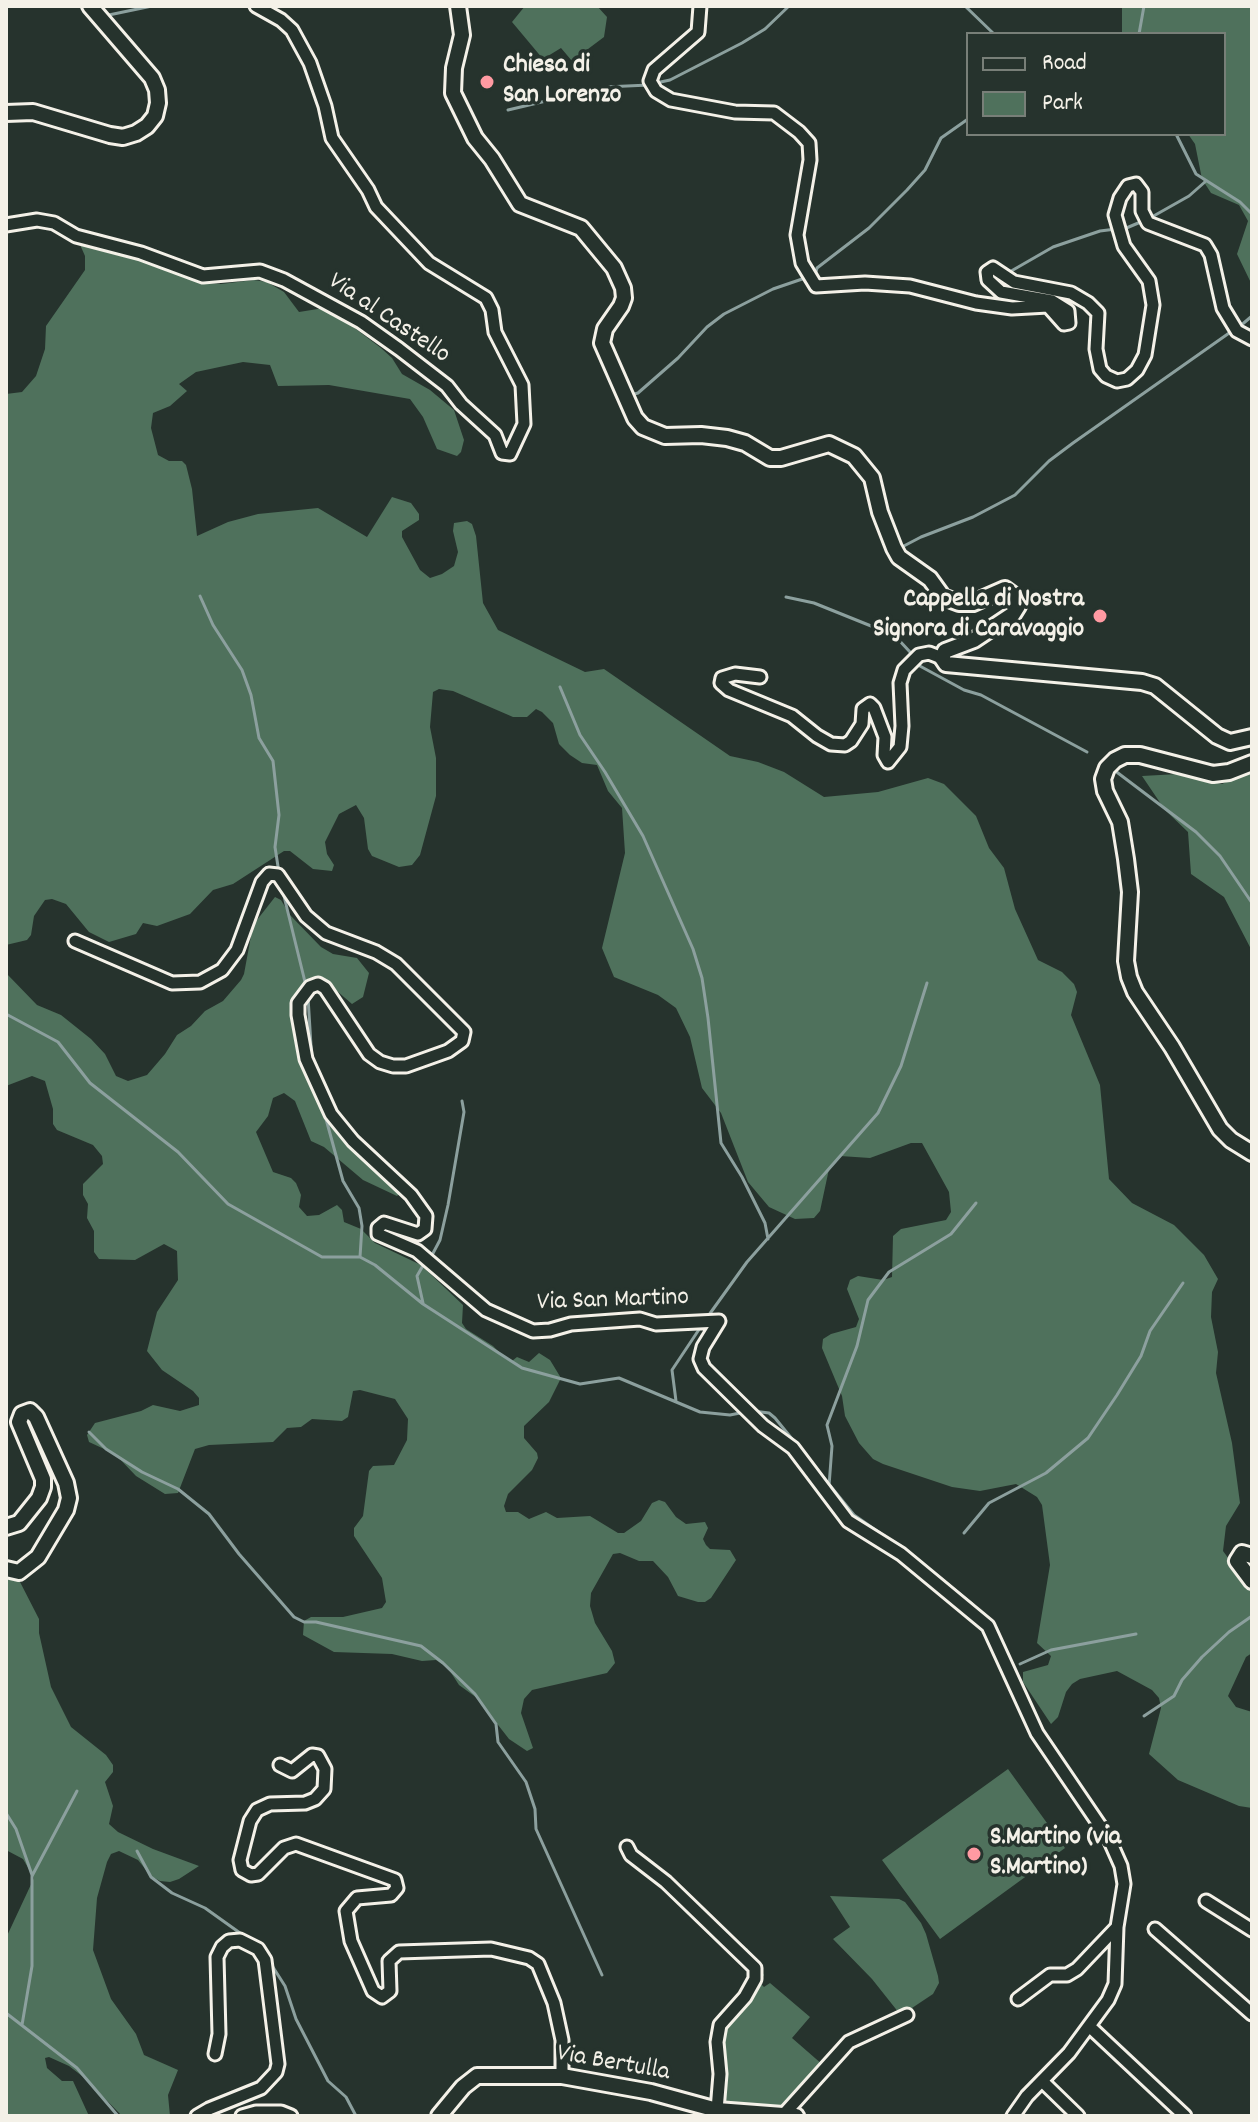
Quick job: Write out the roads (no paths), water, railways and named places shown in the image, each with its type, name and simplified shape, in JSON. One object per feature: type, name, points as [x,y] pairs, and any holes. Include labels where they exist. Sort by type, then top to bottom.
[{"type":"street","points":[[6,113],[33,112],[123,137],[147,126],[155,116],[157,90],[152,78],[90,6]]},
{"type":"street","name":"Via al Castello","points":[[6,225],[37,220],[54,223],[76,236],[141,253],[203,276],[260,271],[284,280],[361,322],[399,349],[447,386],[461,404],[495,435],[502,453],[510,454],[524,424],[522,385],[495,332],[492,310],[486,298],[429,263],[376,207],[362,180],[332,138],[310,63],[292,30],[256,6]]},
{"type":"street","points":[[458,6],[462,35],[454,68],[453,93],[475,138],[520,204],[581,228],[604,253],[623,288],[621,306],[605,329],[602,343],[635,418],[643,427],[665,436],[727,438],[745,443],[770,458],[781,458],[821,444],[847,450],[872,478],[889,539],[899,557],[930,579],[943,597],[959,603],[973,603],[1001,590],[1014,593],[1018,606],[1013,614],[974,640],[945,651],[942,658]]},
{"type":"street","points":[[700,6],[698,32],[654,70],[650,81],[656,91],[671,100],[735,112],[774,113],[809,143],[810,160],[797,235],[802,263],[816,286],[865,283],[910,286],[976,303],[1012,308],[1048,306],[1064,324],[1069,323],[1068,311],[1052,301],[1001,292],[988,280],[987,272],[993,268],[1014,282],[1071,293],[1088,303],[1098,313],[1097,362],[1106,376],[1117,381],[1127,379],[1137,370],[1145,355],[1153,305],[1149,281],[1117,231],[1115,215],[1120,198],[1128,186],[1136,184],[1142,192],[1142,211],[1148,223],[1205,245],[1211,255],[1223,308],[1237,331],[1252,339]]},
{"type":"street","points":[[760,677],[735,674],[722,678],[721,683],[729,690],[792,716],[831,744],[845,745],[851,741],[862,724],[863,709],[870,704],[885,737],[884,755],[888,762],[900,747],[900,683],[904,670],[919,655],[929,653],[942,658],[948,665],[1069,673],[1142,682],[1155,686],[1217,736],[1230,742],[1252,737]]},
{"type":"street","points":[[1252,763],[1229,772],[1213,774],[1140,755],[1125,755],[1107,768],[1103,779],[1105,791],[1120,822],[1126,859],[1130,892],[1126,961],[1129,977],[1135,992],[1172,1047],[1220,1129],[1252,1153]]},
{"type":"street","name":"Via San Martino","points":[[75,941],[172,983],[200,982],[222,970],[237,950],[262,882],[269,874],[278,875],[295,904],[326,933],[376,952],[396,964],[464,1032],[462,1041],[448,1051],[406,1066],[393,1066],[369,1054],[325,988],[318,984],[310,987],[298,1003],[306,1059],[331,1114],[353,1141],[411,1195],[426,1216],[427,1225],[418,1234],[384,1223],[378,1228],[378,1234],[417,1251],[486,1310],[533,1331],[571,1324],[640,1319],[656,1324],[719,1321],[703,1347],[700,1359],[704,1368],[763,1426],[793,1448],[848,1521],[901,1554],[988,1626],[1037,1733],[1109,1839],[1121,1866],[1124,1884],[1117,1927],[1115,1984],[1108,2000],[1069,2053],[1013,2116]]},
{"type":"street","points":[[6,1527],[19,1523],[39,1498],[43,1487],[43,1479],[19,1422],[22,1414],[30,1411],[36,1417],[66,1483],[69,1498],[66,1510],[38,1557],[19,1572],[6,1569]]},
{"type":"street","points":[[1252,1556],[1242,1553],[1237,1561],[1252,1581]]},
{"type":"street","points":[[280,1765],[292,1771],[309,1757],[318,1756],[325,1769],[324,1789],[315,1799],[305,1803],[270,1804],[257,1810],[252,1816],[240,1860],[242,1870],[251,1875],[258,1874],[284,1848],[296,1844],[395,1880],[397,1888],[391,1895],[357,1898],[346,1911],[351,1941],[378,1996],[384,1997],[390,1991],[389,1961],[399,1952],[491,1949],[529,1958],[538,1964],[554,2003],[562,2040],[562,2076]]},
{"type":"street","points":[[627,1847],[631,1855],[666,1882],[755,1968],[755,1979],[745,1997],[720,2025],[717,2110]]},
{"type":"street","points":[[1206,1901],[1252,1930]]},
{"type":"street","points":[[1018,1999],[1050,1975],[1067,1975],[1077,1969],[1117,1927]]},
{"type":"street","points":[[1155,1929],[1252,2014]]},
{"type":"street","points":[[197,2116],[261,2088],[276,2072],[278,2064],[265,1960],[258,1949],[240,1940],[229,1941],[217,1957],[219,2034],[215,2054]]},
{"type":"street","points":[[790,2115],[849,2042],[907,2015]]},
{"type":"street","points":[[1089,2026],[1185,2116]]},
{"type":"street","name":"Via Bertulla","points":[[439,2116],[463,2087],[477,2076],[562,2076],[651,2092],[717,2110],[790,2115]]},
{"type":"street","points":[[1042,2081],[1078,2116]]},
{"type":"street","points":[[242,2116],[256,2112],[281,2112],[291,2116]]},
{"type":"waterway","points":[[104,16],[152,6]]},
{"type":"waterway","points":[[656,83],[670,80],[742,43],[765,29],[789,6]]},
{"type":"waterway","points":[[965,6],[992,32]]},
{"type":"waterway","points":[[1139,32],[1144,6]]},
{"type":"waterway","points":[[508,110],[605,87],[649,85]]},
{"type":"waterway","points":[[815,276],[817,268],[869,228],[907,190],[925,170],[941,138],[966,120]]},
{"type":"waterway","points":[[1177,136],[1196,174],[1240,202],[1252,214]]},
{"type":"waterway","points":[[1150,218],[1189,196],[1206,181]]},
{"type":"waterway","points":[[1124,229],[1143,221]]},
{"type":"waterway","points":[[1006,274],[1053,247],[1100,231],[1116,229]]},
{"type":"waterway","points":[[631,395],[638,393],[724,314],[773,289],[808,277]]},
{"type":"waterway","points":[[1239,327],[1252,316]]},
{"type":"waterway","points":[[900,548],[973,517],[1015,495],[1049,461],[1232,331]]},
{"type":"waterway","points":[[200,596],[213,625],[242,670],[251,695],[259,738],[273,761],[279,815],[275,847],[279,873]]},
{"type":"waterway","points":[[786,597],[814,603],[886,632],[897,638],[910,652]]},
{"type":"waterway","points":[[918,665],[1087,752]]},
{"type":"waterway","points":[[560,687],[580,735],[643,836],[693,949],[702,978],[708,1018],[721,1143],[765,1223],[768,1239]]},
{"type":"waterway","points":[[1114,770],[1196,832],[1220,856],[1252,903]]},
{"type":"waterway","points":[[282,888],[306,986]]},
{"type":"waterway","points":[[706,1319],[747,1262],[878,1113],[901,1066],[927,983]]},
{"type":"waterway","points":[[308,997],[312,1062]]},
{"type":"waterway","points":[[6,1014],[58,1042],[90,1083],[178,1152],[228,1204],[322,1257],[360,1257],[375,1265],[423,1304],[522,1368],[580,1384],[619,1378],[700,1412],[730,1415],[745,1412]]},
{"type":"waterway","points":[[431,1257],[440,1240],[448,1205],[464,1112],[462,1101]]},
{"type":"waterway","points":[[323,1108],[343,1181],[359,1208],[362,1226],[360,1257]]},
{"type":"waterway","points":[[829,1486],[832,1446],[827,1425],[857,1346],[868,1300],[889,1272],[951,1234],[976,1203]]},
{"type":"waterway","points":[[423,1303],[417,1276],[425,1262]]},
{"type":"waterway","points":[[964,1533],[989,1503],[1046,1473],[1088,1438],[1141,1356],[1150,1331],[1183,1283]]},
{"type":"waterway","points":[[676,1401],[672,1370],[702,1325]]},
{"type":"waterway","points":[[753,1411],[769,1413],[775,1418],[854,1515],[913,1556],[972,1604]]},
{"type":"waterway","points":[[89,1432],[106,1449],[142,1472],[178,1489],[209,1514],[294,1617],[304,1622],[316,1622],[421,1646],[475,1694],[496,1724],[498,1742],[526,1782],[535,1809],[536,1829],[602,1975]]},
{"type":"waterway","points":[[1144,1716],[1174,1696],[1182,1680],[1202,1657],[1252,1616]]},
{"type":"waterway","points":[[1020,1664],[1051,1650],[1136,1634]]},
{"type":"waterway","points":[[32,1876],[77,1791]]},
{"type":"waterway","points":[[6,1813],[16,1829],[32,1875],[32,1966],[22,2025]]},
{"type":"waterway","points":[[137,1851],[151,1877],[172,1893],[205,1908],[247,1938]]},
{"type":"waterway","points":[[271,1964],[285,1986],[296,2019],[328,2081],[346,2097],[356,2116]]},
{"type":"waterway","points":[[6,2013],[77,2068],[118,2116]]},
{"type":"place","name":"Chiesa di San Lorenzo","points":[[487,82]]},
{"type":"place","name":"Cappella di Nostra Signora di Caravaggio","points":[[1100,616]]},
{"type":"place","name":"S.Martino (via S.Martino)","points":[[974,1854]]}]
